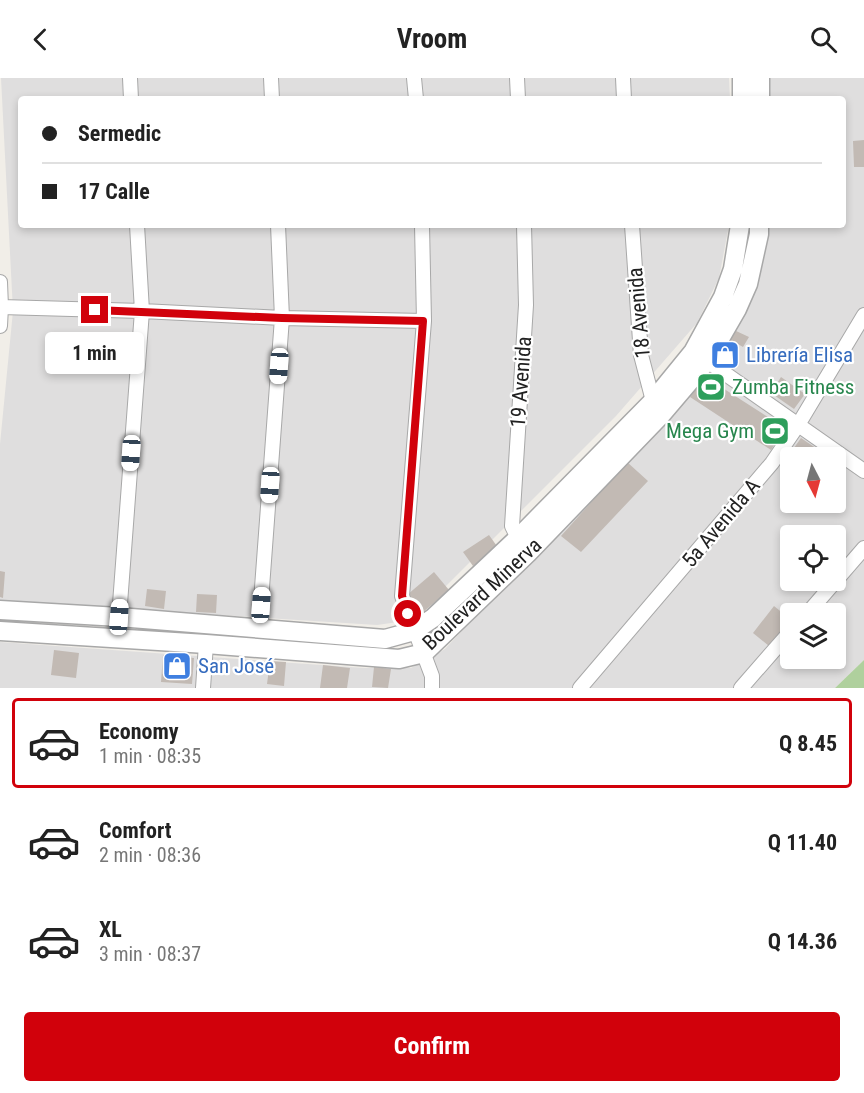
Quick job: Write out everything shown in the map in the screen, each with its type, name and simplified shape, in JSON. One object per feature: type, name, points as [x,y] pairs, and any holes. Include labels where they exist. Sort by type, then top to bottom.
[{"type":"street","points":[[129,78],[131,96]]},
{"type":"street","points":[[272,78],[272,96]]},
{"type":"street","points":[[414,78],[416,96]]},
{"type":"street","points":[[517,78],[518,96]]},
{"type":"street","points":[[623,78],[624,96]]},
{"type":"street","points":[[742,78],[742,96]]},
{"type":"street","points":[[760,78],[760,96]]},
{"type":"street","points":[[119,617],[142,311],[137,228]]},
{"type":"street","points":[[259,628],[282,318],[278,228]]},
{"type":"street","points":[[422,228],[423,321],[402,596],[432,676],[432,688]]},
{"type":"street","name":"19 Avenida","points":[[518,538],[512,525],[526,305],[524,228]]},
{"type":"street","name":"18 Avenida","points":[[632,228],[641,355],[652,401]]},
{"type":"street","name":"Boulevard Minerva","points":[[0,610],[119,617],[385,639],[414,631],[433,618],[518,538],[652,401],[700,357],[733,269],[740,228]]},
{"type":"street","name":"Boulevard Minerva","points":[[0,631],[399,659],[424,653],[528,553],[661,415],[700,357],[737,309],[748,284],[759,228]]},
{"type":"street","points":[[0,282],[2,307],[0,326]]},
{"type":"street","points":[[2,307],[423,321]]},
{"type":"street","name":"5a Avenida A","points":[[580,688],[772,463],[798,425],[864,315]]},
{"type":"street","points":[[700,357],[864,471]]},
{"type":"street","points":[[816,603],[864,548]]},
{"type":"street","points":[[741,688],[780,643]]},
{"type":"street","points":[[203,688],[206,644]]},
{"type":"shaded area","points":[[1,78],[729,78],[730,96],[18,96],[18,228],[728,228],[719,278],[697,323],[616,416],[433,599],[398,622],[377,625],[0,600],[0,444],[13,311]]},
{"type":"shaded area","points":[[768,78],[864,78],[864,660],[835,688],[0,688],[0,642],[364,668],[411,668],[445,649],[544,544],[728,337],[763,228],[846,228],[846,96],[768,96]]},
{"type":"green space","points":[[864,660],[864,688],[835,688]]},
{"type":"building","points":[[864,140],[864,167],[854,167],[853,141]]},
{"type":"building","points":[[734,330],[749,337],[743,347],[736,343],[726,362],[718,358]]},
{"type":"building","points":[[704,376],[785,428],[771,450],[690,397]]},
{"type":"building","points":[[781,377],[805,394],[794,409],[771,393]]},
{"type":"building","points":[[801,438],[814,447],[795,447]]},
{"type":"building","points":[[627,462],[648,481],[581,552],[561,536]]},
{"type":"building","points":[[489,535],[499,549],[473,566],[463,552]]},
{"type":"building","points":[[0,571],[5,572],[3,598],[0,597]]},
{"type":"building","points":[[434,572],[449,590],[422,613],[407,595]]},
{"type":"building","points":[[147,589],[166,591],[164,609],[145,606]]},
{"type":"building","points":[[197,594],[217,595],[216,613],[196,612]]},
{"type":"building","points":[[774,606],[780,611],[780,632],[769,646],[753,633]]},
{"type":"building","points":[[54,650],[79,653],[76,678],[51,675]]},
{"type":"building","points":[[163,655],[194,658],[192,684],[161,682]]},
{"type":"building","points":[[270,661],[286,662],[284,686],[267,684]]},
{"type":"building","points":[[323,665],[350,668],[347,688],[320,688]]},
{"type":"building","points":[[374,667],[391,669],[388,688],[372,687]]},
{"type":"place","name":"Librería Elisa","points":[[725,355]]},
{"type":"place","name":"Zumba Fitness","points":[[711,387]]},
{"type":"place","name":"Mega Gym","points":[[775,431]]},
{"type":"place","name":"San José","points":[[177,666]]},
{"type":"route","points":[[95,310],[423,321],[402,596],[408,614]]}]
